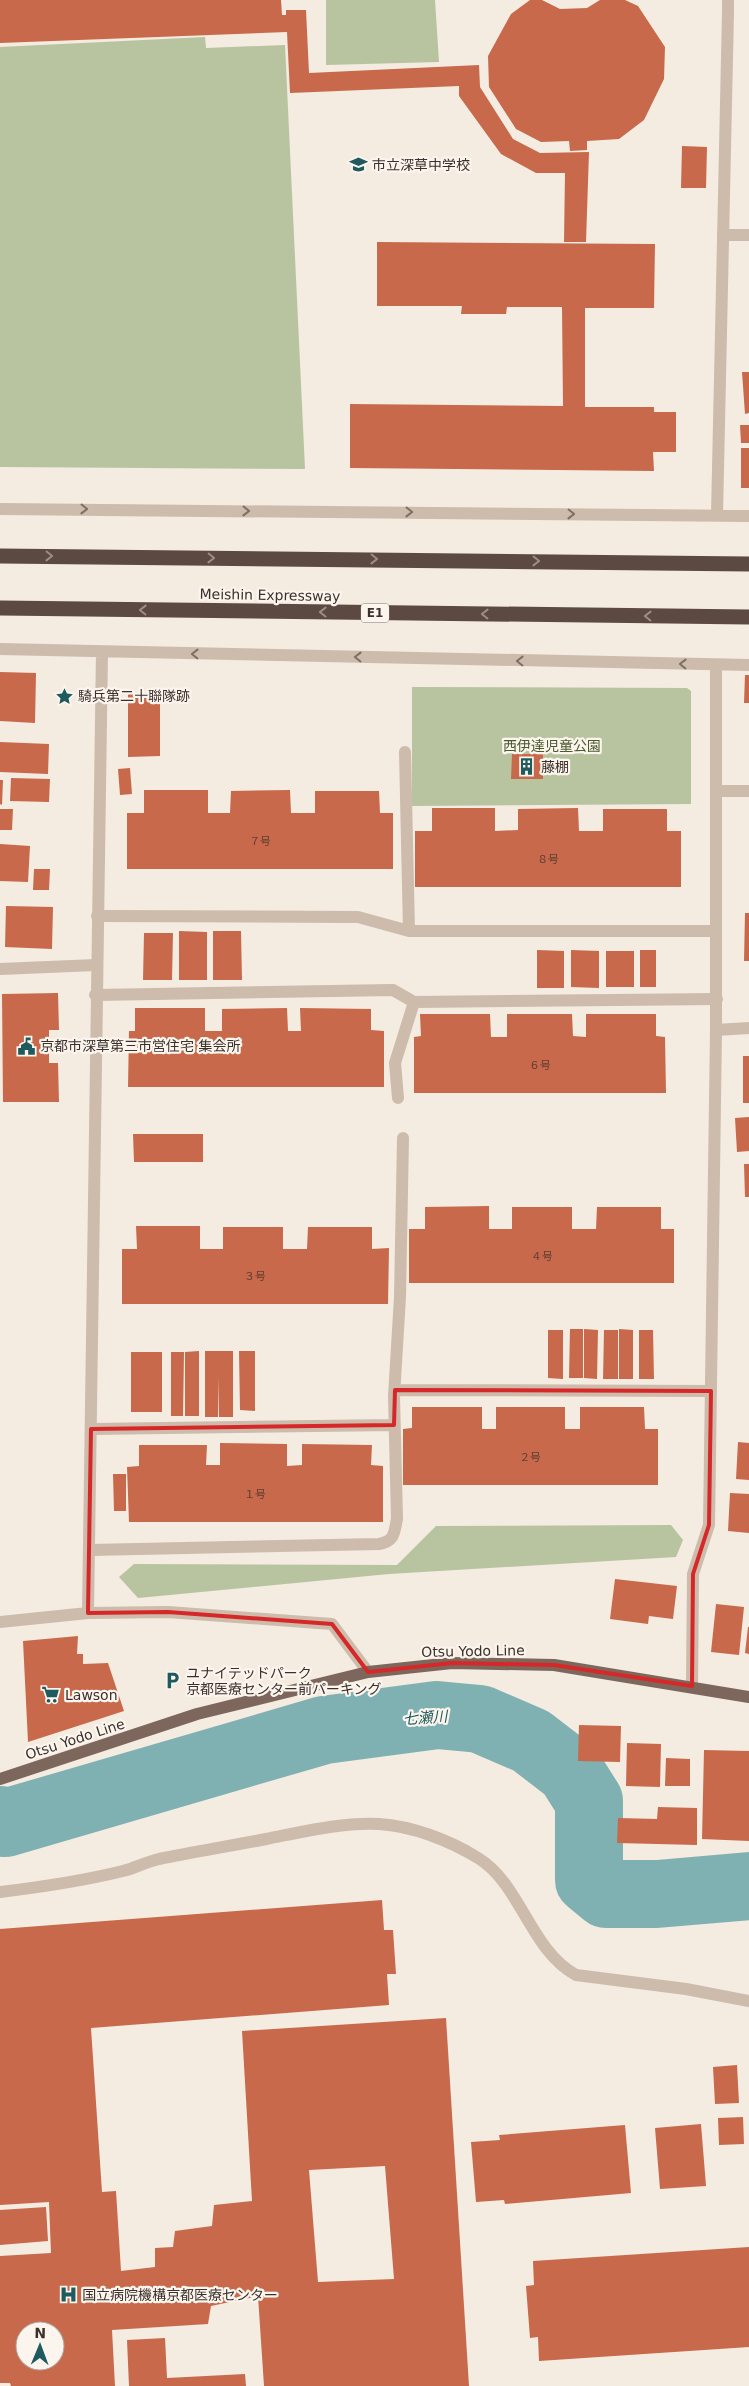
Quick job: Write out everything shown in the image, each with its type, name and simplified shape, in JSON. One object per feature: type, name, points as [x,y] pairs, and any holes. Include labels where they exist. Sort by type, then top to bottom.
[{"type":"highway","points":[[0,556],[749,564]]},
{"type":"highway","name":"Meishin Expressway","points":[[0,608],[749,617]]},
{"type":"main road","name":"Otsu Yodo Line","points":[[0,1779],[197,1714],[368,1672],[452,1663],[554,1665],[692,1686],[749,1697]]},
{"type":"street","points":[[717,515],[728,6]]},
{"type":"street","points":[[723,235],[749,235]]},
{"type":"street","points":[[0,509],[749,516]]},
{"type":"street","points":[[0,649],[749,665]]},
{"type":"street","points":[[88,1613],[102,652]]},
{"type":"street","points":[[692,1686],[693,1574],[709,1525],[716,1030],[716,665]]},
{"type":"street","points":[[405,752],[409,931]]},
{"type":"street","points":[[716,791],[749,791]]},
{"type":"street","points":[[97,916],[358,917],[409,931],[716,932]]},
{"type":"street","points":[[0,969],[96,965]]},
{"type":"street","points":[[96,995],[393,990],[414,1002],[716,999]]},
{"type":"street","points":[[398,1098],[395,1063],[414,1002]]},
{"type":"street","points":[[716,1030],[749,1028]]},
{"type":"street","points":[[90,1550],[388,1543],[394,1536],[397,1519],[394,1426],[400,1297],[402,1138]]},
{"type":"street","points":[[395,1390],[711,1391]]},
{"type":"street","points":[[91,1429],[394,1426]]},
{"type":"street","points":[[0,1622],[88,1613],[168,1612],[332,1624],[368,1672]]},
{"type":"street","points":[[0,1892],[66,1884],[125,1871],[156,1860],[301,1832],[352,1825],[380,1824],[418,1832],[445,1841],[480,1859],[509,1891],[551,1956],[562,1967],[576,1975],[686,1989],[749,2001]]},
{"type":"highlighted area","points":[[395,1390],[711,1391],[709,1525],[693,1574],[692,1686],[554,1665],[452,1663],[368,1672],[332,1624],[168,1612],[88,1613],[91,1429],[394,1425]]},
{"type":"green space","points":[[326,0],[435,0],[439,62],[326,65]]},
{"type":"green space","points":[[205,37],[206,48],[285,45],[305,469],[0,467],[0,47]]},
{"type":"green space","name":"西伊達児童公園","points":[[412,687],[687,688],[691,691],[691,804],[412,806]]},
{"type":"green space","points":[[671,1525],[683,1540],[676,1557],[389,1574],[138,1598],[119,1577],[134,1564],[397,1565],[436,1526]]},
{"type":"building","points":[[0,0],[281,0],[282,15],[286,15],[286,10],[306,10],[309,73],[479,65],[480,87],[513,139],[540,153],[589,152],[586,242],[564,242],[565,173],[536,173],[501,154],[459,96],[459,86],[290,93],[287,32],[0,43]]},
{"type":"building","points":[[530,0],[542,0],[560,9],[587,8],[600,0],[625,0],[638,6],[665,47],[664,79],[644,120],[619,139],[587,141],[587,150],[570,151],[569,141],[541,142],[516,129],[489,87],[488,56],[511,14]]},
{"type":"building","points":[[682,146],[707,147],[706,188],[681,188]]},
{"type":"building","points":[[377,242],[655,244],[654,308],[585,308],[585,407],[654,407],[654,412],[676,412],[676,452],[653,452],[654,471],[350,468],[350,404],[563,406],[562,307],[507,307],[506,314],[461,314],[462,306],[377,306]]},
{"type":"building","points":[[742,372],[749,372],[749,413],[745,414]]},
{"type":"building","points":[[740,425],[749,425],[749,443],[741,443]]},
{"type":"building","points":[[741,448],[749,448],[749,488],[741,488]]},
{"type":"building","points":[[0,672],[36,673],[35,723],[0,721]]},
{"type":"building","points":[[745,675],[749,675],[749,703],[744,703]]},
{"type":"building","points":[[128,694],[160,694],[160,756],[128,757]]},
{"type":"building","points":[[0,742],[49,744],[48,774],[0,772]]},
{"type":"building","name":"藤棚","points":[[512,754],[543,754],[543,779],[511,779]]},
{"type":"building","points":[[130,768],[132,794],[120,795],[118,769]]},
{"type":"building","points":[[11,778],[50,779],[49,802],[10,801]]},
{"type":"building","points":[[0,780],[3,780],[2,805],[0,804]]},
{"type":"building","points":[[144,790],[208,790],[208,813],[230,813],[231,791],[290,790],[291,813],[315,813],[315,791],[379,791],[380,813],[393,813],[393,869],[127,869],[127,813],[144,813]]},
{"type":"building","points":[[432,808],[495,808],[495,831],[518,830],[518,809],[578,808],[579,831],[603,831],[603,809],[667,809],[667,831],[681,831],[681,887],[415,887],[415,831],[432,831]]},
{"type":"building","points":[[0,809],[13,809],[12,830],[0,830]]},
{"type":"building","points":[[0,844],[30,846],[28,882],[0,881]]},
{"type":"building","points":[[34,869],[50,869],[49,890],[33,890]]},
{"type":"building","points":[[6,906],[53,907],[52,949],[5,947]]},
{"type":"building","points":[[745,913],[749,913],[749,961],[744,961]]},
{"type":"building","points":[[179,931],[207,932],[207,980],[179,980]]},
{"type":"building","points":[[213,931],[241,931],[242,980],[213,980]]},
{"type":"building","points":[[144,933],[173,933],[172,980],[143,980]]},
{"type":"building","points":[[537,950],[564,951],[564,988],[537,988]]},
{"type":"building","points":[[571,950],[599,951],[599,988],[571,987]]},
{"type":"building","points":[[640,950],[656,950],[656,987],[640,987]]},
{"type":"building","points":[[606,951],[634,951],[634,987],[606,987]]},
{"type":"building","name":"京都市深草第三市営住宅 集会所","points":[[58,993],[59,1030],[49,1030],[49,1063],[58,1063],[59,1102],[3,1102],[2,994]]},
{"type":"building","points":[[135,1008],[205,1008],[205,1031],[222,1031],[222,1009],[287,1008],[288,1031],[301,1031],[300,1008],[371,1009],[371,1030],[384,1031],[384,1087],[128,1087],[129,1031],[135,1031]]},
{"type":"building","points":[[420,1014],[490,1014],[491,1037],[507,1037],[507,1014],[572,1014],[573,1036],[586,1037],[586,1014],[656,1014],[656,1036],[665,1037],[666,1093],[414,1093],[414,1037],[421,1036]]},
{"type":"building","points":[[743,1056],[749,1056],[749,1103],[743,1103]]},
{"type":"building","points":[[749,1117],[749,1151],[737,1152],[735,1118]]},
{"type":"building","points":[[133,1134],[203,1134],[203,1162],[134,1162]]},
{"type":"building","points":[[744,1164],[749,1164],[749,1197],[745,1197]]},
{"type":"building","points":[[489,1206],[489,1229],[512,1229],[512,1207],[572,1207],[572,1229],[596,1229],[597,1207],[661,1207],[661,1229],[674,1229],[674,1283],[409,1283],[409,1229],[425,1229],[425,1207]]},
{"type":"building","points":[[136,1226],[200,1226],[200,1249],[223,1249],[223,1227],[283,1227],[283,1249],[307,1249],[308,1227],[372,1227],[372,1249],[389,1248],[388,1304],[122,1304],[122,1249],[137,1249]]},
{"type":"building","points":[[570,1329],[583,1329],[583,1378],[569,1378]]},
{"type":"building","points":[[584,1329],[598,1330],[597,1379],[584,1378]]},
{"type":"building","points":[[619,1329],[633,1330],[633,1379],[619,1379]]},
{"type":"building","points":[[548,1330],[563,1330],[563,1379],[548,1378]]},
{"type":"building","points":[[604,1330],[618,1330],[618,1379],[603,1379]]},
{"type":"building","points":[[639,1330],[653,1330],[654,1379],[639,1379]]},
{"type":"building","points":[[199,1351],[199,1416],[185,1416],[185,1352]]},
{"type":"building","points":[[205,1351],[233,1351],[233,1417],[219,1417],[218,1377],[218,1417],[205,1417]]},
{"type":"building","points":[[239,1351],[255,1351],[255,1411],[240,1410]]},
{"type":"building","points":[[131,1352],[162,1352],[162,1412],[131,1412]]},
{"type":"building","points":[[171,1352],[184,1352],[183,1416],[171,1416]]},
{"type":"building","points":[[412,1407],[482,1407],[482,1429],[496,1429],[496,1407],[565,1407],[565,1429],[580,1429],[580,1407],[644,1407],[645,1429],[658,1429],[658,1485],[403,1485],[403,1429],[412,1428]]},
{"type":"building","points":[[738,1442],[749,1443],[749,1480],[736,1479]]},
{"type":"building","points":[[220,1443],[287,1444],[287,1466],[302,1465],[302,1444],[372,1445],[371,1465],[383,1466],[383,1522],[129,1522],[127,1467],[139,1466],[139,1445],[207,1445],[206,1465],[220,1465]]},
{"type":"building","points":[[113,1474],[126,1474],[126,1511],[114,1511]]},
{"type":"building","points":[[730,1493],[749,1494],[749,1533],[728,1531]]},
{"type":"building","points":[[615,1579],[677,1586],[673,1619],[649,1616],[648,1624],[610,1619]]},
{"type":"building","points":[[716,1604],[744,1607],[739,1655],[711,1652]]},
{"type":"building","points":[[749,1627],[749,1654],[745,1653]]},
{"type":"building","points":[[78,1636],[77,1654],[83,1654],[83,1664],[108,1663],[124,1711],[28,1742],[23,1641]]},
{"type":"building","points":[[579,1725],[621,1726],[620,1762],[578,1761]]},
{"type":"building","points":[[627,1743],[661,1744],[660,1787],[626,1786]]},
{"type":"building","points":[[704,1750],[749,1751],[749,1841],[702,1839]]},
{"type":"building","points":[[666,1758],[690,1759],[690,1786],[665,1786]]},
{"type":"building","points":[[658,1807],[697,1808],[697,1845],[617,1843],[618,1818],[657,1819]]},
{"type":"building","points":[[382,1900],[384,1930],[393,1930],[396,1974],[387,1974],[389,2005],[91,2028],[102,2192],[116,2191],[121,2271],[155,2267],[155,2248],[173,2247],[175,2231],[212,2226],[214,2205],[252,2201],[242,2031],[446,2018],[469,2386],[264,2386],[258,2296],[211,2306],[208,2324],[112,2330],[115,2386],[11,2386],[10,2383],[0,2383],[0,2256],[51,2253],[49,2202],[0,2205],[0,1929]],"holes":[[[385,2166],[394,2279],[318,2282],[309,2170]]]},
{"type":"building","points":[[737,2065],[739,2103],[715,2104],[713,2067]]},
{"type":"building","points":[[743,2117],[744,2144],[719,2145],[718,2118]]},
{"type":"building","points":[[701,2124],[706,2186],[660,2189],[655,2128]]},
{"type":"building","points":[[625,2125],[631,2193],[505,2204],[504,2200],[476,2202],[471,2142],[500,2140],[499,2135]]},
{"type":"building","points":[[46,2207],[48,2241],[0,2245],[0,2210]]},
{"type":"building","points":[[749,2247],[749,2347],[539,2361],[538,2337],[530,2338],[526,2286],[534,2285],[533,2261]]},
{"type":"building","points":[[165,2338],[167,2378],[245,2374],[246,2386],[129,2386],[127,2340]]},
{"type":"waterway","name":"七瀬川","points":[[0,1820],[5,1823],[324,1730],[437,1715],[480,1719],[531,1741],[570,1771],[589,1801],[589,1880],[606,1894],[657,1894],[749,1886]]},
{"type":"place","name":"市立深草中学校","points":[[358,165]]},
{"type":"place","name":"騎兵第二十聯隊跡","points":[[64,696]]},
{"type":"place","name":"藤棚","points":[[527,767]]},
{"type":"place","name":"京都市深草第三市営住宅 集会所","points":[[26,1046]]},
{"type":"place","name":"ユナイテッドパーク 京都医療センター前パーキング","points":[[172,1681]]},
{"type":"place","name":"Lawson","points":[[51,1695]]},
{"type":"place","name":"国立病院機構京都医療センター","points":[[68,2295]]}]
